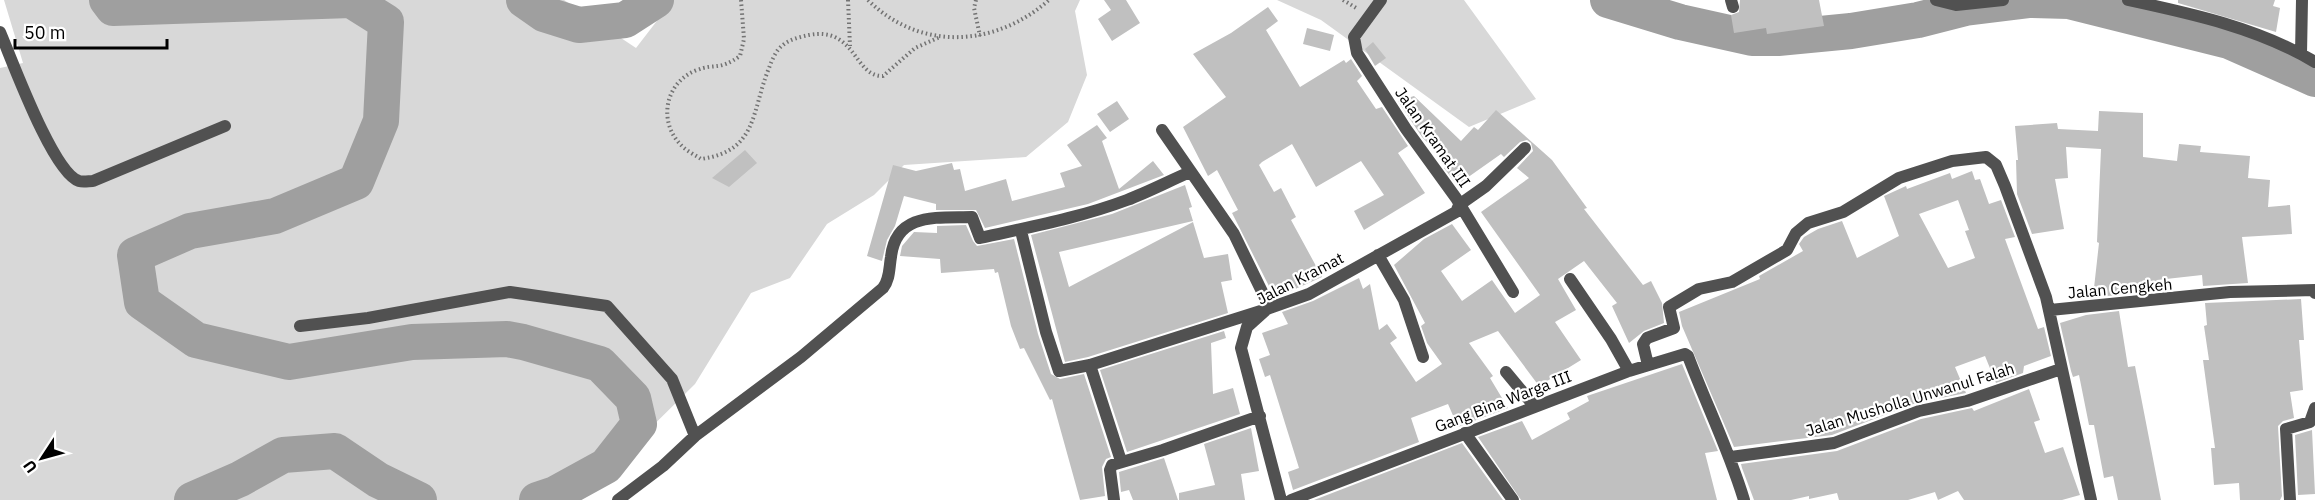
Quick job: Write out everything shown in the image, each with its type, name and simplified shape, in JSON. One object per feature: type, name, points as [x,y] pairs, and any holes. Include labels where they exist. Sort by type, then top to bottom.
[{"type":"street","name":"Jalan Kramat III","points":[[1381,0],[1354,37],[1356,53],[1459,205],[1513,292]]},
{"type":"street","points":[[1936,0],[1956,5],[2003,0]]},
{"type":"street","points":[[2128,0],[2174,5],[2266,38],[2315,62]]},
{"type":"street","points":[[2301,54],[2302,0]]},
{"type":"street","points":[[0,32],[53,153],[70,174],[79,181],[93,181],[225,126]]},
{"type":"street","points":[[1021,231],[1058,369],[1062,372],[1267,309],[1267,302],[1234,234],[1162,130]]},
{"type":"street","name":"Jalan Kramat","points":[[1281,500],[1240,348],[1247,327],[1267,309],[1309,294],[1456,212],[1459,205],[1486,186],[1525,148]]},
{"type":"street","points":[[1648,365],[1643,344],[1647,338],[1674,328],[1669,307],[1680,299],[1699,289],[1732,282],[1787,250],[1796,233],[1808,223],[1843,212],[1899,178],[1952,161],[1977,157],[1992,160],[1996,165],[2050,310]]},
{"type":"street","points":[[618,500],[663,466],[694,436],[801,357],[883,288],[888,280],[895,236],[905,225],[936,219],[972,217],[980,238],[1021,231],[1127,200],[1190,172]]},
{"type":"street","points":[[1378,255],[1404,300],[1423,357]]},
{"type":"street","points":[[1570,279],[1611,339],[1629,371]]},
{"type":"street","name":"Jalan Cengkeh","points":[[2091,500],[2050,310],[2230,292],[2315,291]]},
{"type":"street","points":[[300,326],[368,318],[510,292],[607,306],[672,379],[694,436]]},
{"type":"street","name":"Gang Bina Warga III","points":[[1291,500],[1629,371],[1685,354],[1688,356],[1703,396],[1731,457]]},
{"type":"street","points":[[1090,365],[1121,462]]},
{"type":"street","name":"Jalan Musholla Unwanul Falah","points":[[1731,457],[1834,443],[1919,411],[1967,401],[2061,369]]},
{"type":"street","points":[[1506,372],[1535,406]]},
{"type":"street","points":[[2290,500],[2286,429],[2310,422],[2315,408]]},
{"type":"street","points":[[1114,500],[1109,469],[1121,462],[1163,450],[1260,416]]},
{"type":"street","points":[[1465,433],[1513,500]]},
{"type":"street","points":[[1731,457],[1744,500]]},
{"type":"path","points":[[741,0],[744,39],[740,56],[717,68],[698,70],[682,78],[669,95],[666,108],[670,126],[681,146],[701,159],[722,156],[740,144],[751,129],[764,80],[773,57],[782,45],[796,38],[821,33],[850,46],[867,71],[875,76],[883,76],[915,48],[940,37]]},
{"type":"path","points":[[848,0],[850,46]]},
{"type":"path","points":[[868,0],[902,25],[940,37],[980,36],[1017,23],[1049,0]]},
{"type":"path","points":[[976,0],[974,8],[980,36]]},
{"type":"shaded area","points":[[4,0],[564,0],[636,48],[673,0],[1080,0],[1075,11],[1087,75],[1068,122],[1026,157],[904,165],[874,195],[827,224],[790,278],[751,293],[695,384],[604,474],[551,500],[0,500],[0,68],[23,63]]},
{"type":"shaded area","points":[[1277,0],[1464,0],[1536,99],[1469,127],[1321,20]]},
{"type":"building","points":[[1104,0],[1126,0],[1140,23],[1112,41],[1098,19],[1111,10]]},
{"type":"building","points":[[1740,0],[1819,0],[1824,26],[1767,34],[1766,28],[1734,33],[1731,15],[1739,12]]},
{"type":"building","points":[[2178,0],[2275,0],[2273,6],[2280,8],[2276,32],[2178,3]]},
{"type":"building","points":[[1268,7],[1278,21],[1266,30],[1300,87],[1344,60],[1346,63],[1351,59],[1362,76],[1357,81],[1376,109],[1382,107],[1408,146],[1398,153],[1425,193],[1364,230],[1354,211],[1384,195],[1361,161],[1316,187],[1292,144],[1262,162],[1259,165],[1274,192],[1281,188],[1296,217],[1291,220],[1322,277],[1275,298],[1232,213],[1238,210],[1217,170],[1208,176],[1183,127],[1226,97],[1193,54],[1231,33]]},
{"type":"building","points":[[1307,28],[1334,35],[1330,51],[1303,44]]},
{"type":"building","points":[[1373,42],[1386,58],[1375,66],[1365,49]]},
{"type":"building","points":[[1414,96],[1461,141],[1474,127],[1478,130],[1496,110],[1552,160],[1587,208],[1584,209],[1643,285],[1651,281],[1662,303],[1664,323],[1644,331],[1629,343],[1612,306],[1617,303],[1584,261],[1558,279],[1576,310],[1555,322],[1581,360],[1539,386],[1498,331],[1469,343],[1493,376],[1490,378],[1508,408],[1458,427],[1448,404],[1411,418],[1419,442],[1293,490],[1288,472],[1299,468],[1270,375],[1265,377],[1259,359],[1270,355],[1262,333],[1288,324],[1282,312],[1313,301],[1359,278],[1363,289],[1370,284],[1379,330],[1387,324],[1397,338],[1390,343],[1416,382],[1442,364],[1427,343],[1421,326],[1425,323],[1394,265],[1424,239],[1452,224],[1471,250],[1441,271],[1462,301],[1492,280],[1515,313],[1540,295],[1481,212],[1529,178],[1517,168],[1533,151],[1531,143],[1527,140],[1520,142],[1504,157],[1501,154],[1457,185],[1444,168],[1449,165],[1422,137],[1398,101]]},
{"type":"building","points":[[1117,101],[1129,119],[1110,132],[1097,114]]},
{"type":"building","points":[[2099,111],[2143,113],[2143,157],[2177,161],[2179,144],[2201,146],[2200,152],[2250,156],[2248,178],[2270,180],[2268,207],[2290,205],[2292,234],[2242,237],[2248,283],[2203,286],[2202,275],[2157,280],[2156,291],[2120,289],[2120,295],[2093,297],[2099,243],[2097,242],[2101,149],[2066,147],[2068,178],[2055,179],[2064,229],[2032,234],[2017,194],[2016,160],[2018,160],[2015,126],[2057,123],[2058,129],[2098,131]]},
{"type":"building","points":[[1097,125],[1107,138],[1102,141],[1119,189],[1153,161],[1164,175],[1088,204],[985,228],[976,210],[936,210],[936,204],[904,196],[895,226],[887,240],[882,261],[867,256],[893,165],[916,171],[952,163],[954,170],[960,169],[965,191],[1006,179],[1012,201],[1065,187],[1060,173],[1082,166],[1067,145]]},
{"type":"building","points":[[745,150],[757,163],[729,187],[712,178]]},
{"type":"building","points":[[1972,171],[1975,180],[1980,179],[1989,204],[2001,200],[2015,237],[2005,239],[2038,329],[2044,327],[2051,356],[2024,366],[2023,373],[1996,383],[1985,356],[1955,367],[1966,393],[1916,403],[1832,435],[1734,447],[1682,326],[1679,312],[1760,279],[1759,276],[1803,251],[1799,244],[1804,237],[1818,229],[1842,221],[1857,258],[1899,236],[1884,196],[1906,186],[1907,189],[1950,173],[1952,179]],"holes":[[[1958,200],[1969,230],[1965,231],[1975,258],[1948,268],[1919,214]]]},
{"type":"building","points":[[1185,185],[1192,207],[1189,208],[1193,221],[1059,252],[1069,287],[1193,222],[1204,258],[1228,254],[1232,280],[1221,282],[1228,313],[1088,357],[1065,362],[1031,235],[1112,214]]},
{"type":"building","points":[[966,225],[977,246],[1014,239],[1038,334],[1051,374],[1060,379],[1084,374],[1111,457],[1106,459],[1102,467],[1105,496],[1080,500],[1052,399],[1050,400],[1024,348],[1020,349],[1011,326],[998,272],[995,273],[994,269],[941,273],[940,259],[900,256],[902,246],[914,232],[937,233],[937,226]]},
{"type":"building","points":[[2301,299],[2304,340],[2299,340],[2303,390],[2290,392],[2294,418],[2283,421],[2278,426],[2282,496],[2280,500],[2240,500],[2239,483],[2214,485],[2211,448],[2215,448],[2203,360],[2209,360],[2204,326],[2207,325],[2205,303]]},
{"type":"building","points":[[2119,311],[2128,367],[2135,366],[2161,500],[2118,500],[2113,476],[2104,478],[2094,425],[2089,425],[2079,375],[2073,377],[2071,371],[2060,323],[2086,315]]},
{"type":"building","points":[[1224,331],[1226,338],[1211,343],[1213,394],[1233,388],[1240,414],[1127,452],[1100,370]]},
{"type":"building","points":[[1682,364],[1718,451],[1705,453],[1717,500],[1521,500],[1478,437],[1522,421],[1532,440],[1570,419],[1567,413],[1589,401],[1587,396]]},
{"type":"building","points":[[2029,389],[2040,420],[2034,422],[2045,453],[2063,447],[2080,495],[2062,500],[1964,500],[1958,491],[1938,500],[1935,492],[1908,500],[1839,500],[1837,493],[1809,499],[1809,496],[1791,500],[1754,500],[1742,468],[1741,464],[1837,451],[1921,419],[1972,408],[1974,411]]},
{"type":"building","points":[[1251,428],[1259,471],[1241,474],[1245,500],[1179,500],[1179,493],[1215,485],[1204,444]]},
{"type":"building","points":[[2312,430],[2315,494],[2298,495],[2295,435]]},
{"type":"building","points":[[1462,443],[1503,500],[1314,500]]},
{"type":"building","points":[[1164,458],[1178,500],[1133,500],[1129,490],[1121,492],[1119,472]]},
{"type":"waterway","points":[[107,0],[113,8],[351,0],[386,22],[381,121],[356,182],[275,216],[190,231],[135,255],[142,302],[196,340],[289,362],[412,342],[507,339],[600,364],[633,398],[639,424],[606,466],[555,494],[537,500]]},
{"type":"waterway","points":[[524,0],[544,14],[579,25],[625,20],[656,0]]},
{"type":"waterway","points":[[1608,0],[1680,22],[1752,38],[1778,38],[1851,31],[1918,20],[1965,8],[2030,0],[2069,1],[2229,41],[2315,79]]},
{"type":"waterway","points":[[192,500],[240,479],[283,455],[335,451],[378,480],[419,500]]}]
